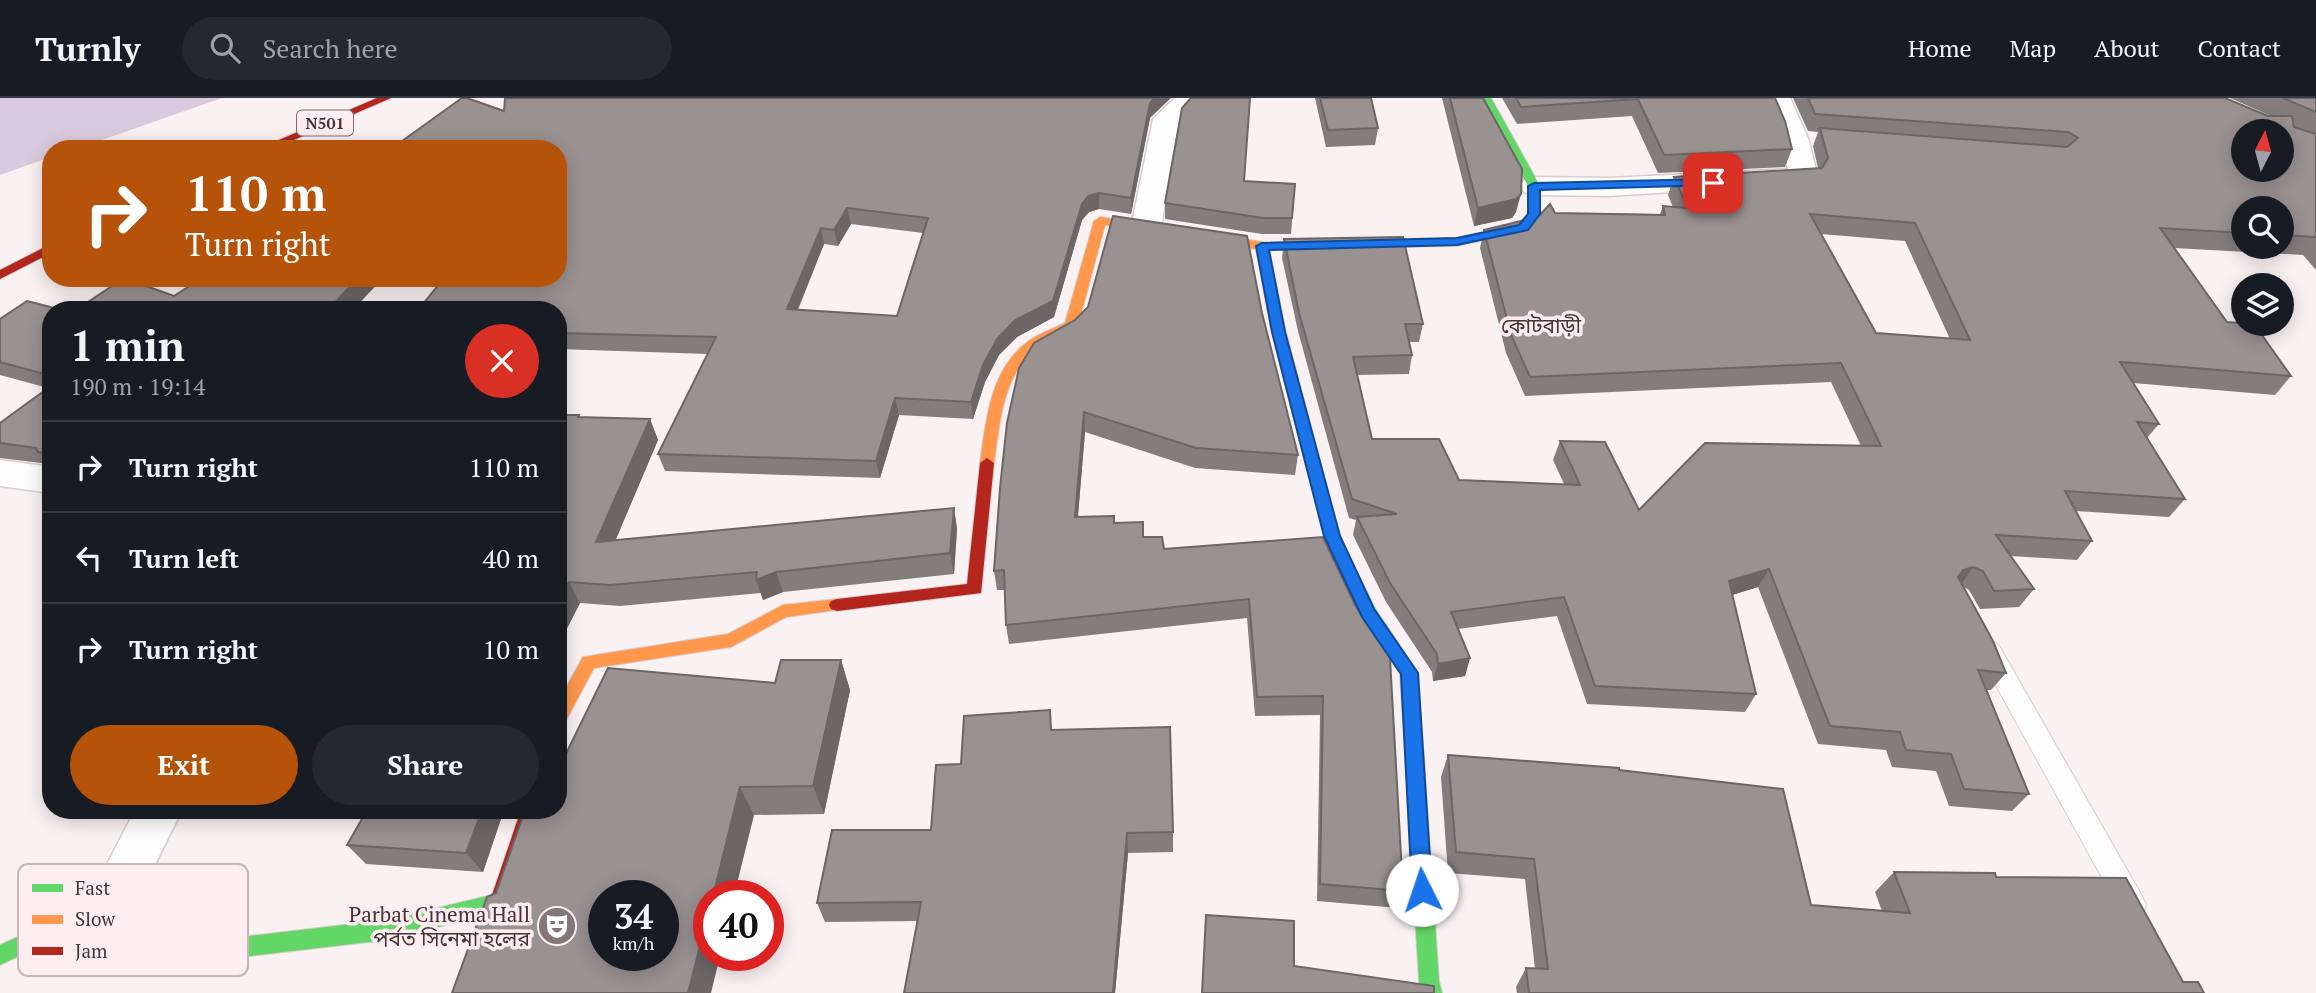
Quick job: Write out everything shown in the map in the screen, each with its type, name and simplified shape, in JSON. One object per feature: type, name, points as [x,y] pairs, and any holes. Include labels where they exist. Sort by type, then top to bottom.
[{"type":"main road","name":"N501","points":[[285,140],[386,98]]},
{"type":"main road","points":[[567,702],[589,662],[731,640],[783,611],[975,589],[985,483],[998,395],[1012,366],[1028,348],[1070,325],[1100,221],[1262,246],[1457,242],[1523,227],[1534,214],[1534,186],[1486,98]]},
{"type":"main road","points":[[1262,246],[1279,332],[1332,536],[1368,612],[1409,673],[1422,890],[1429,981],[1433,993]]},
{"type":"main road","points":[[2,274],[42,253]]},
{"type":"main road","points":[[248,946],[386,930],[499,903],[527,819]]},
{"type":"main road","points":[[0,955],[18,946]]},
{"type":"street","points":[[1146,228],[1166,119],[1191,98]]},
{"type":"street","points":[[1534,186],[1609,187],[1804,177],[1801,138],[1777,98]]},
{"type":"street","points":[[0,473],[42,479]]},
{"type":"street","points":[[131,864],[154,819]]},
{"type":"lane","points":[[1979,633],[2141,921]]},
{"type":"shaded area","points":[[0,98],[222,98],[102,140],[42,140],[42,160],[0,175]]},
{"type":"building","points":[[462,98],[504,111],[505,98],[1155,98],[1150,103],[1131,198],[1099,193],[1088,196],[1082,204],[1053,301],[1015,320],[997,339],[983,365],[971,402],[895,398],[876,461],[658,454],[716,337],[567,333],[567,301],[425,301],[437,287],[567,287],[567,140],[404,140]],"holes":[[[847,208],[928,218],[897,316],[787,309],[821,228],[834,230]]]},
{"type":"building","points":[[1191,98],[1250,98],[1244,181],[1295,184],[1292,218],[1263,218],[1165,203],[1182,108]]},
{"type":"building","points":[[1320,98],[1371,98],[1378,128],[1328,130]]},
{"type":"building","points":[[1450,98],[1483,98],[1522,169],[1521,194],[1516,199],[1478,208]]},
{"type":"building","points":[[1516,98],[1775,98],[1785,121],[1792,149],[1664,155],[1638,99],[1521,107]]},
{"type":"building","points":[[1808,98],[2225,98],[2268,116],[2292,116],[2293,119],[2231,119],[2231,182],[2294,182],[2294,127],[2316,134],[2316,237],[2294,236],[2294,196],[2231,196],[2231,232],[2160,228],[2227,322],[2231,322],[2231,336],[2263,336],[2291,376],[2120,362],[2159,424],[2137,422],[2185,499],[2065,491],[2092,541],[1996,535],[2034,589],[1994,591],[1983,571],[1973,567],[1963,570],[1958,577],[1993,641],[2006,673],[1978,670],[2029,794],[1964,789],[1951,754],[1906,750],[1900,732],[1830,726],[1769,569],[1729,581],[1756,694],[1595,686],[1564,597],[1451,612],[1470,658],[1438,664],[1437,654],[1390,583],[1357,517],[1397,514],[1352,499],[1299,313],[1284,239],[1403,237],[1423,324],[1405,324],[1412,355],[1353,357],[1372,439],[1439,439],[1459,480],[1580,485],[1560,441],[1605,442],[1639,510],[1705,443],[1881,446],[1841,363],[1530,377],[1511,335],[1484,230],[1538,217],[1550,204],[1555,213],[1665,215],[1663,206],[1688,208],[1674,177],[1822,168],[1828,158],[1820,128],[2067,147],[2078,138],[2068,132],[1815,114]],"holes":[[[1810,214],[1915,223],[1970,340],[1876,333]]]},
{"type":"building","points":[[2283,98],[2316,98],[2316,112]]},
{"type":"building","points":[[1113,216],[1247,236],[1262,313],[1298,455],[1196,448],[1084,412],[1075,517],[1114,516],[1114,523],[1143,522],[1143,537],[1162,537],[1164,549],[1323,537],[1355,605],[1390,658],[1403,891],[1320,884],[1323,696],[1257,697],[1249,599],[1006,625],[1004,570],[994,571],[1007,423],[1019,368],[1034,343],[1075,320],[1088,307]]},
{"type":"building","points":[[110,287],[149,287],[174,296],[188,287],[350,287],[336,301],[90,301]]},
{"type":"building","points":[[27,301],[42,305],[42,374],[0,362],[0,319]]},
{"type":"building","points":[[42,393],[42,453],[36,448],[0,443],[0,423]]},
{"type":"building","points":[[567,415],[650,419],[596,542],[954,508],[950,553],[776,572],[756,580],[757,572],[610,585],[569,582],[567,586]]},
{"type":"building","points":[[781,660],[841,660],[813,786],[740,787],[717,880],[693,880],[694,971],[688,993],[452,993],[487,897],[496,893],[522,819],[567,819],[567,752],[608,668],[775,683]]},
{"type":"building","points":[[1050,710],[1051,730],[1170,727],[1173,832],[1127,833],[1113,993],[904,993],[921,902],[817,903],[832,830],[931,830],[936,765],[961,764],[964,716]]},
{"type":"building","points":[[1448,755],[1619,768],[1783,789],[1811,905],[1910,913],[1894,872],[1995,873],[1996,877],[2126,878],[2183,982],[2198,982],[2204,993],[1529,993],[1526,968],[1548,969],[1534,859],[1456,852]]},
{"type":"building","points":[[362,819],[479,819],[466,853],[347,845]]},
{"type":"building","points":[[1206,915],[1294,921],[1294,966],[1434,986],[1434,993],[1202,993]]},
{"type":"traffic: fast","points":[[1306,245],[1457,242],[1523,227],[1534,214],[1534,186],[1486,98]]},
{"type":"traffic: fast","points":[[1340,554],[1368,612],[1409,673],[1429,981],[1432,993]]},
{"type":"traffic: fast","points":[[248,946],[386,930],[499,903],[502,895]]},
{"type":"traffic: fast","points":[[0,955],[18,946]]},
{"type":"traffic: slow","points":[[987,463],[1002,386],[1017,359],[1032,344],[1071,325],[1100,221],[1262,246],[1306,245]]},
{"type":"traffic: slow","points":[[1262,246],[1279,332],[1332,536],[1340,554]]},
{"type":"traffic: slow","points":[[567,702],[589,662],[731,640],[783,611],[837,605]]},
{"type":"traffic: jam","points":[[285,140],[386,98]]},
{"type":"traffic: jam","points":[[0,275],[42,253]]},
{"type":"traffic: jam","points":[[837,605],[975,589],[987,463]]},
{"type":"traffic: jam","points":[[502,895],[527,819]]},
{"type":"place","name":"Parbat Cinema Hall পর্বত সিনেমা হলের","points":[[557,926]]},
{"type":"district","name":"কোটবাড়ী","points":[[1541,325]]},
{"type":"route","points":[[1422,890],[1409,673],[1368,612],[1332,536],[1279,332],[1262,246],[1457,242],[1523,227],[1534,214],[1534,186],[1609,187],[1713,183]]}]
